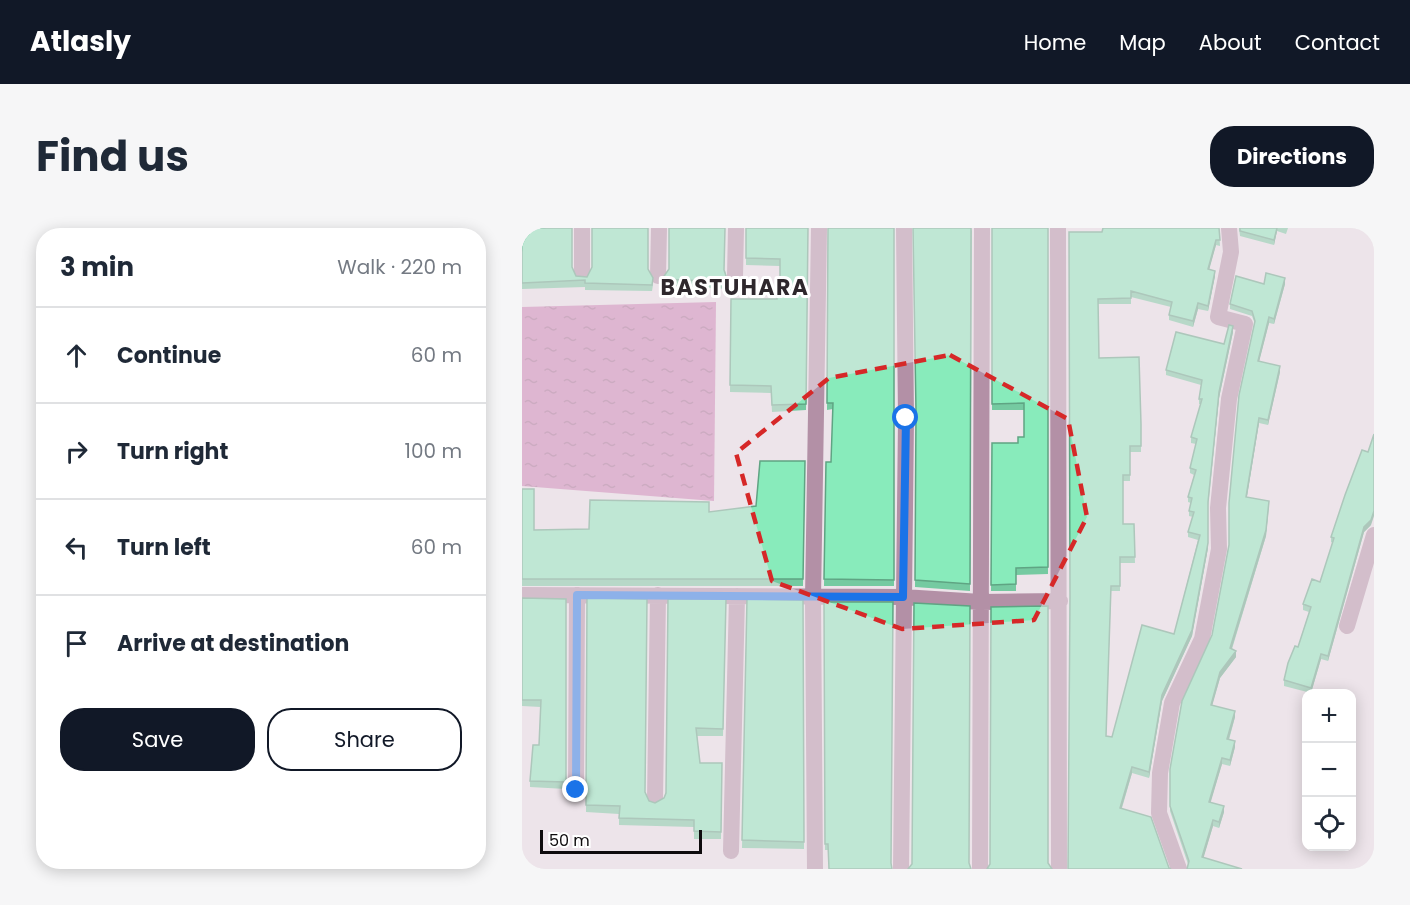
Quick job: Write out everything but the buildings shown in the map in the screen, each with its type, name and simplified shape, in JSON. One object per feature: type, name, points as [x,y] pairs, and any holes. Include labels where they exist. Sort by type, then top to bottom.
[{"type":"street","points":[[582,228],[582,274]]},
{"type":"street","points":[[658,276],[659,228]]},
{"type":"street","points":[[735,277],[736,228]]},
{"type":"street","points":[[814,869],[813,598],[819,228]]},
{"type":"street","points":[[901,869],[906,418],[904,228]]},
{"type":"street","points":[[980,869],[982,228]]},
{"type":"street","points":[[1058,228],[1059,869]]},
{"type":"street","points":[[1179,869],[1159,813],[1160,773],[1172,703],[1202,639],[1220,549],[1218,508],[1229,399],[1245,324],[1218,317],[1231,252],[1229,228]]},
{"type":"street","points":[[1347,626],[1374,535]]},
{"type":"street","points":[[522,595],[903,597],[981,602],[1060,601]]},
{"type":"street","points":[[576,790],[577,595]]},
{"type":"street","points":[[655,800],[658,595]]},
{"type":"street","points":[[731,851],[737,596]]},
{"type":"highlighted area","points":[[950,355],[1068,419],[1087,517],[1034,620],[902,629],[772,581],[736,453],[829,378]]},
{"type":"water","points":[[716,302],[714,501],[522,486],[522,307]]},
{"type":"district","name":"BASTUHARA","points":[[735,287]]},
{"type":"route","points":[[576,790],[577,595],[903,597],[906,418]]}]
